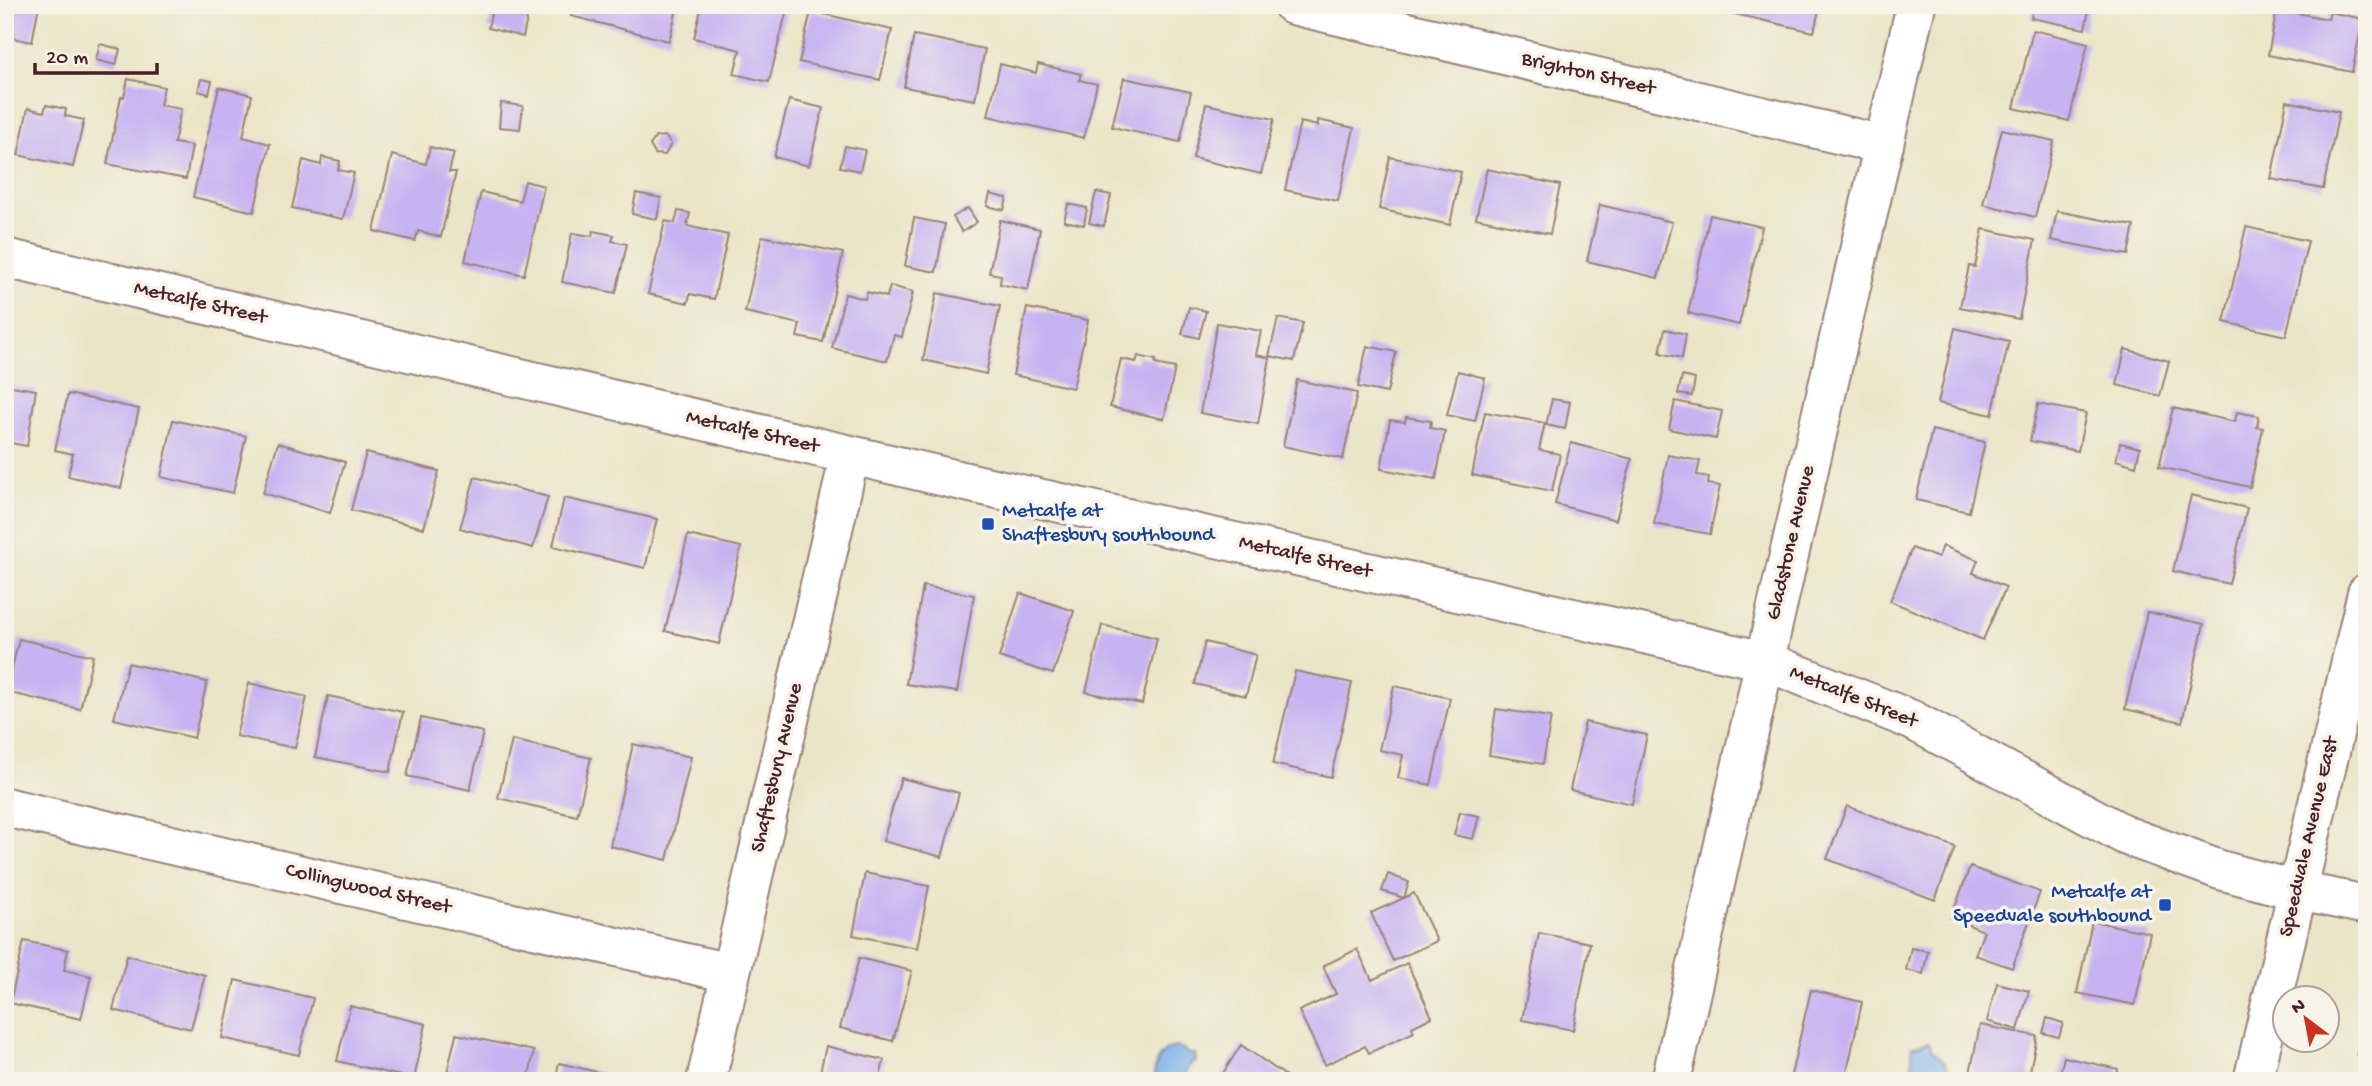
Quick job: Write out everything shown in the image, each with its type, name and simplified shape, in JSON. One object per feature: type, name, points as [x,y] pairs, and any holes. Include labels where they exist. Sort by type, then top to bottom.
[{"type":"street","name":"Brighton Street","points":[[1293,5],[1407,18],[1884,145]]},
{"type":"street","name":"Gladstone Avenue","points":[[1671,1081],[1916,5]]},
{"type":"street","name":"Metcalfe Street","points":[[5,258],[850,455],[1765,661],[1912,720],[2127,836],[2220,870],[2298,891],[2367,905]]},
{"type":"street","name":"Shaftesbury Avenue","points":[[706,1081],[850,455]]},
{"type":"street","name":"Speedvale Avenue East","points":[[2253,1081],[2367,593]]},
{"type":"street","name":"Collingwood Street","points":[[5,807],[730,973]]},
{"type":"water","points":[[1929,1042],[1932,1050],[1946,1063],[1951,1081],[1914,1081],[1911,1047]]},
{"type":"water","points":[[1176,1047],[1195,1054],[1196,1062],[1192,1062],[1185,1076],[1188,1081],[1154,1081],[1158,1059],[1165,1051]]},
{"type":"building","points":[[13,5],[39,5],[32,42],[7,37]]},
{"type":"building","points":[[493,5],[530,5],[523,37],[488,28]]},
{"type":"building","points":[[574,5],[678,5],[669,41],[571,16]]},
{"type":"building","points":[[702,5],[754,5],[786,13],[769,82],[734,74],[740,50],[694,38]]},
{"type":"building","points":[[1718,5],[1820,5],[1814,32],[1717,10]]},
{"type":"building","points":[[2034,5],[2090,5],[2085,29],[2031,18]]},
{"type":"building","points":[[2277,9],[2328,19],[2330,12],[2363,19],[2352,72],[2268,55]]},
{"type":"building","points":[[811,11],[892,30],[880,80],[799,62]]},
{"type":"building","points":[[2033,30],[2088,43],[2069,121],[2014,108]]},
{"type":"building","points":[[914,35],[985,49],[975,100],[904,87]]},
{"type":"building","points":[[100,44],[120,49],[116,65],[96,60]]},
{"type":"building","points":[[1000,64],[1036,73],[1038,64],[1081,74],[1079,80],[1097,84],[1084,138],[988,116]]},
{"type":"building","points":[[1124,78],[1191,92],[1180,142],[1112,127]]},
{"type":"building","points":[[128,79],[164,87],[160,105],[181,109],[174,143],[192,146],[186,179],[107,164],[121,97],[124,97]]},
{"type":"building","points":[[201,79],[212,81],[209,94],[198,91]]},
{"type":"building","points":[[219,87],[252,95],[243,137],[270,144],[254,212],[193,197]]},
{"type":"building","points":[[789,100],[823,108],[809,166],[774,157]]},
{"type":"building","points":[[2287,101],[2339,112],[2323,189],[2271,179]]},
{"type":"building","points":[[501,103],[523,106],[520,129],[499,127]]},
{"type":"building","points":[[1206,104],[1274,119],[1261,174],[1193,158]]},
{"type":"building","points":[[46,105],[66,109],[65,116],[84,120],[73,167],[18,155],[28,108],[44,112]]},
{"type":"building","points":[[1318,120],[1354,128],[1338,201],[1285,190],[1300,122],[1318,126]]},
{"type":"building","points":[[2002,129],[2054,141],[2035,217],[1983,204]]},
{"type":"building","points":[[665,136],[671,144],[665,155],[655,154],[650,145],[656,137]]},
{"type":"building","points":[[845,146],[865,150],[860,171],[840,167]]},
{"type":"building","points":[[430,147],[454,153],[449,172],[456,172],[441,237],[418,231],[415,241],[374,231],[392,155],[426,164]]},
{"type":"building","points":[[322,157],[340,161],[338,170],[354,173],[343,219],[292,208],[303,160],[321,165]]},
{"type":"building","points":[[1390,157],[1461,172],[1450,225],[1379,209]]},
{"type":"building","points":[[1487,169],[1560,185],[1550,234],[1476,218]]},
{"type":"building","points":[[525,181],[544,186],[524,275],[465,261],[481,192],[520,201]]},
{"type":"building","points":[[1096,192],[1111,195],[1104,226],[1089,223]]},
{"type":"building","points":[[636,193],[661,198],[657,219],[632,214]]},
{"type":"building","points":[[990,194],[1007,198],[1004,210],[987,206]]},
{"type":"building","points":[[1068,204],[1087,208],[1084,225],[1064,221]]},
{"type":"building","points":[[1600,205],[1672,222],[1658,278],[1587,261]]},
{"type":"building","points":[[968,208],[977,222],[962,232],[953,217]]},
{"type":"building","points":[[678,211],[690,213],[687,226],[728,235],[714,299],[690,294],[688,303],[648,294],[665,221],[675,223]]},
{"type":"building","points":[[2057,211],[2134,226],[2128,255],[2051,240]]},
{"type":"building","points":[[1710,215],[1762,227],[1739,325],[1688,313]]},
{"type":"building","points":[[914,218],[945,224],[936,272],[905,266]]},
{"type":"building","points":[[1000,220],[1040,229],[1028,290],[1000,284],[1001,275],[989,273]]},
{"type":"building","points":[[2246,227],[2308,241],[2286,336],[2224,322]]},
{"type":"building","points":[[1983,229],[2035,240],[2019,319],[1960,307],[1969,266],[1975,267]]},
{"type":"building","points":[[593,231],[614,235],[612,241],[627,244],[616,293],[562,282],[572,233],[592,236]]},
{"type":"building","points":[[762,236],[843,253],[823,342],[797,337],[800,324],[745,312]]},
{"type":"building","points":[[890,286],[913,292],[902,337],[894,335],[887,361],[832,348],[845,294],[865,299],[867,292],[887,297]]},
{"type":"building","points":[[937,293],[1000,306],[986,374],[923,360]]},
{"type":"building","points":[[1189,307],[1206,311],[1199,338],[1182,334]]},
{"type":"building","points":[[1027,308],[1088,320],[1073,388],[1013,375]]},
{"type":"building","points":[[1278,318],[1303,323],[1294,361],[1269,356]]},
{"type":"building","points":[[1217,323],[1261,331],[1256,355],[1270,358],[1258,424],[1200,413]]},
{"type":"building","points":[[1955,328],[2009,341],[1992,415],[1938,403]]},
{"type":"building","points":[[1665,329],[1686,334],[1682,358],[1660,353]]},
{"type":"building","points":[[1367,346],[1396,352],[1387,393],[1358,387]]},
{"type":"building","points":[[2125,349],[2169,361],[2160,396],[2117,385]]},
{"type":"building","points":[[1138,356],[1156,360],[1155,364],[1175,368],[1164,419],[1110,407],[1121,359],[1136,362]]},
{"type":"building","points":[[1458,371],[1485,378],[1475,421],[1447,415]]},
{"type":"building","points":[[1682,376],[1695,379],[1692,396],[1678,394]]},
{"type":"building","points":[[1297,380],[1357,393],[1343,459],[1283,446]]},
{"type":"building","points":[[5,385],[36,390],[27,446],[5,442]]},
{"type":"building","points":[[68,394],[139,409],[121,488],[68,476],[73,454],[55,450]]},
{"type":"building","points":[[1552,399],[1570,402],[1565,429],[1546,425]]},
{"type":"building","points":[[1675,401],[1722,411],[1716,439],[1669,429]]},
{"type":"building","points":[[2038,404],[2086,413],[2078,451],[2030,441]]},
{"type":"building","points":[[2173,408],[2235,422],[2237,412],[2259,416],[2257,427],[2263,428],[2250,487],[2159,467]]},
{"type":"building","points":[[1485,412],[1545,423],[1539,450],[1560,454],[1552,491],[1472,475]]},
{"type":"building","points":[[1406,417],[1431,421],[1430,428],[1445,431],[1436,479],[1381,469],[1390,420],[1405,422]]},
{"type":"building","points":[[173,420],[246,436],[233,493],[161,477]]},
{"type":"building","points":[[1932,430],[1985,442],[1969,512],[1916,500]]},
{"type":"building","points":[[278,443],[345,462],[330,513],[263,493]]},
{"type":"building","points":[[1571,443],[1632,459],[1616,520],[1555,504]]},
{"type":"building","points":[[2120,443],[2140,448],[2136,466],[2116,460]]},
{"type":"building","points":[[366,453],[439,471],[424,528],[351,510]]},
{"type":"building","points":[[1668,455],[1700,461],[1697,475],[1709,477],[1708,484],[1720,486],[1710,534],[1654,524]]},
{"type":"building","points":[[475,477],[548,497],[533,548],[460,528]]},
{"type":"building","points":[[2191,495],[2247,508],[2229,584],[2173,571]]},
{"type":"building","points":[[564,498],[657,519],[645,568],[553,546]]},
{"type":"building","points":[[688,535],[741,547],[719,644],[665,631]]},
{"type":"building","points":[[1943,546],[1978,560],[1973,573],[2006,587],[1983,640],[1890,601],[1912,548],[1938,558]]},
{"type":"building","points":[[923,586],[974,595],[957,692],[906,684]]},
{"type":"building","points":[[1020,593],[1074,611],[1053,674],[999,657]]},
{"type":"building","points":[[2147,612],[2204,624],[2182,722],[2125,709]]},
{"type":"building","points":[[1102,625],[1157,638],[1142,704],[1086,692]]},
{"type":"building","points":[[19,639],[93,656],[80,709],[6,692]]},
{"type":"building","points":[[1205,642],[1256,655],[1246,696],[1195,684]]},
{"type":"building","points":[[128,663],[207,682],[194,738],[114,719]]},
{"type":"building","points":[[1295,671],[1352,683],[1331,777],[1273,764]]},
{"type":"building","points":[[249,683],[307,697],[295,748],[236,736]]},
{"type":"building","points":[[1394,686],[1450,698],[1431,785],[1398,778],[1403,755],[1379,750]]},
{"type":"building","points":[[328,696],[403,712],[390,772],[315,757]]},
{"type":"building","points":[[1496,709],[1551,717],[1543,764],[1489,755]]},
{"type":"building","points":[[421,718],[483,732],[470,790],[407,776]]},
{"type":"building","points":[[1585,722],[1647,735],[1632,804],[1570,790]]},
{"type":"building","points":[[512,740],[591,758],[577,816],[498,798]]},
{"type":"building","points":[[633,744],[691,757],[667,860],[610,846]]},
{"type":"building","points":[[901,778],[959,793],[942,857],[883,841]]},
{"type":"building","points":[[1847,806],[1955,847],[1935,900],[1827,859]]},
{"type":"building","points":[[1460,812],[1479,816],[1473,839],[1454,835]]},
{"type":"building","points":[[1970,867],[2040,892],[2012,968],[1975,955],[1984,931],[1951,918]]},
{"type":"building","points":[[865,873],[929,886],[917,948],[853,935]]},
{"type":"building","points":[[1388,874],[1409,882],[1404,898],[1382,891]]},
{"type":"building","points":[[1414,893],[1437,941],[1393,961],[1371,913]]},
{"type":"building","points":[[2092,921],[2150,933],[2135,1005],[2077,993]]},
{"type":"building","points":[[1539,933],[1590,943],[1573,1030],[1522,1020]]},
{"type":"building","points":[[24,941],[68,950],[64,970],[91,976],[81,1019],[10,1003]]},
{"type":"building","points":[[1911,948],[1928,951],[1923,974],[1906,970]]},
{"type":"building","points":[[1357,949],[1372,980],[1407,963],[1432,1017],[1412,1027],[1414,1032],[1369,1053],[1365,1046],[1325,1065],[1299,1011],[1336,994],[1323,966]]},
{"type":"building","points":[[127,955],[205,975],[191,1029],[113,1010]]},
{"type":"building","points":[[859,958],[912,971],[893,1041],[840,1028]]},
{"type":"building","points":[[235,980],[313,998],[299,1055],[222,1038]]},
{"type":"building","points":[[1997,983],[2029,991],[2018,1030],[1987,1021]]},
{"type":"building","points":[[1811,990],[1862,1002],[1845,1081],[1817,1081],[1791,1075]]},
{"type":"building","points":[[350,1006],[426,1024],[414,1079],[337,1061]]},
{"type":"building","points":[[2367,1017],[2367,1056],[2357,1054]]},
{"type":"building","points":[[2047,1018],[2063,1023],[2059,1037],[2043,1033]]},
{"type":"building","points":[[1980,1025],[2037,1036],[2028,1081],[2006,1081],[1970,1073]]},
{"type":"building","points":[[456,1034],[534,1051],[528,1081],[445,1081]]},
{"type":"building","points":[[1241,1045],[1289,1078],[1287,1081],[1218,1081]]},
{"type":"building","points":[[826,1046],[884,1060],[879,1081],[818,1081]]},
{"type":"building","points":[[2064,1057],[2118,1069],[2116,1081],[2058,1081]]},
{"type":"building","points":[[559,1063],[614,1076],[613,1081],[555,1081]]},
{"type":"place","name":"Metcalfe at Shaftesbury southbound","points":[[988,524]]},
{"type":"place","name":"Metcalfe at Speedvale southbound","points":[[2165,905]]}]
